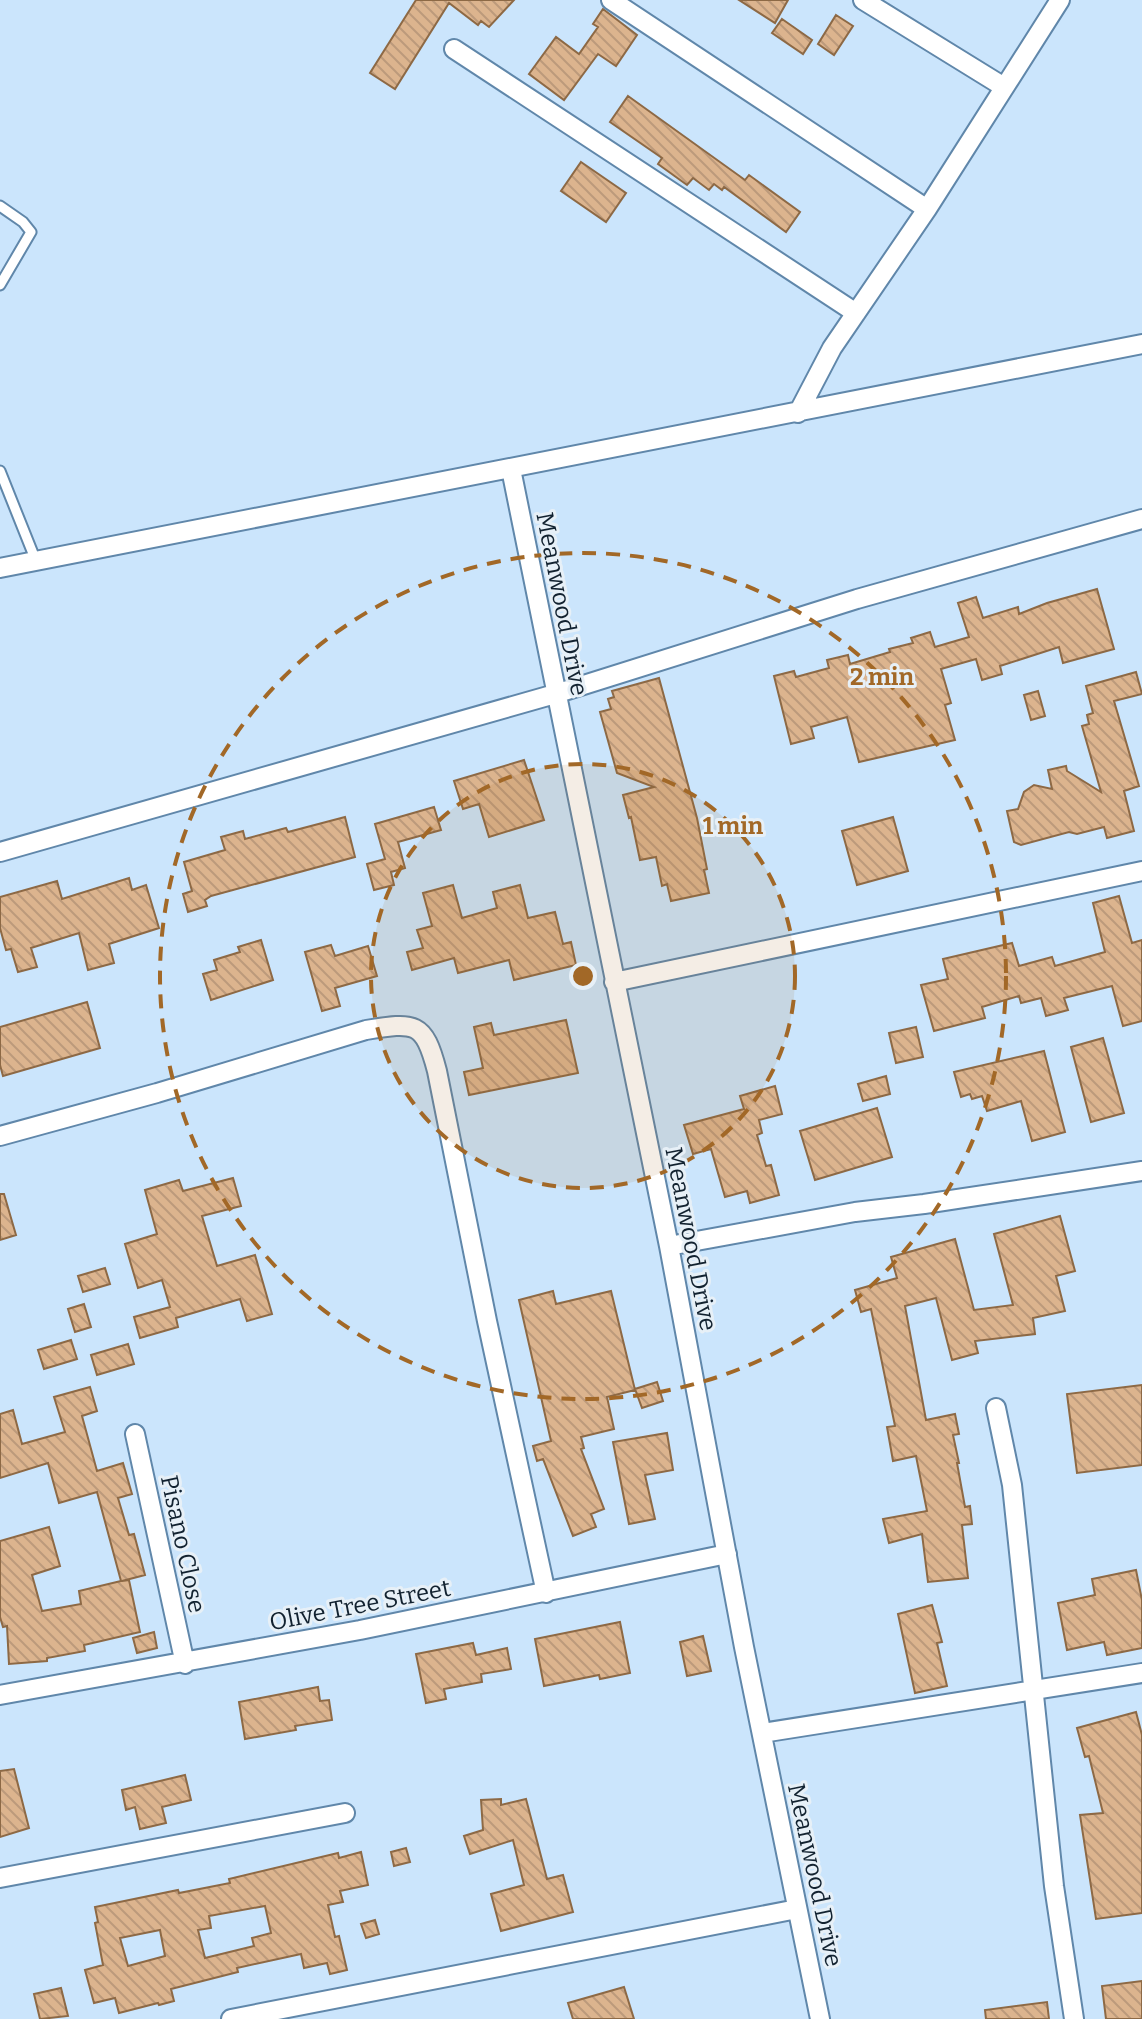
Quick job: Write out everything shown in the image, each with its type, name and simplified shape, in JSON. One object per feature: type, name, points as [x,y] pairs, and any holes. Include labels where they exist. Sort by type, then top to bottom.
[{"type":"street","points":[[611,0],[927,209]]},
{"type":"street","points":[[863,0],[1004,87]]},
{"type":"street","points":[[798,413],[832,348],[927,209],[1060,0]]},
{"type":"street","points":[[454,49],[856,313]]},
{"type":"street","points":[[0,568],[1142,344]]},
{"type":"street","name":"Meanwood Drive","points":[[511,469],[669,1246],[820,2019]]},
{"type":"street","points":[[0,852],[555,694],[857,599],[1142,519]]},
{"type":"street","points":[[614,982],[1142,871]]},
{"type":"street","points":[[0,1136],[366,1030],[397,1025],[415,1026],[426,1037],[437,1071],[546,1593]]},
{"type":"street","points":[[669,1246],[855,1212],[1142,1171]]},
{"type":"street","points":[[996,1408],[1012,1485],[1052,1871],[1074,2019]]},
{"type":"street","name":"Pisano Close","points":[[135,1434],[185,1664]]},
{"type":"street","name":"Olive Tree Street","points":[[0,1695],[185,1664],[727,1554]]},
{"type":"street","points":[[762,1733],[1142,1673]]},
{"type":"street","points":[[0,1878],[345,1813]]},
{"type":"street","points":[[231,2019],[797,1909]]},
{"type":"lane","points":[[0,206],[23,222],[31,232],[0,285]]},
{"type":"lane","points":[[0,471],[4,495],[36,561]]},
{"type":"building","points":[[416,0],[514,0],[489,27],[481,21],[478,25],[449,3],[395,89],[370,73]]},
{"type":"building","points":[[739,0],[788,0],[775,23]]},
{"type":"building","points":[[603,9],[637,35],[616,66],[598,54],[564,100],[529,74],[556,37],[579,54],[598,27],[593,24]]},
{"type":"building","points":[[836,15],[853,26],[834,55],[818,44]]},
{"type":"building","points":[[782,19],[812,40],[803,54],[772,33]]},
{"type":"building","points":[[628,96],[745,180],[749,175],[800,212],[786,232],[724,187],[722,190],[714,184],[709,190],[693,178],[687,185],[658,164],[662,158],[610,122]]},
{"type":"building","points":[[581,162],[626,193],[606,222],[561,191]]},
{"type":"building","points":[[1097,589],[1114,649],[1063,663],[1059,647],[1000,666],[1002,674],[982,680],[976,659],[941,669],[951,703],[945,705],[955,740],[859,762],[847,717],[811,727],[814,738],[791,744],[774,676],[794,671],[796,677],[829,668],[827,660],[848,655],[850,664],[913,643],[911,638],[930,632],[935,647],[969,637],[958,603],[976,597],[983,618],[1018,607],[1019,614]]},
{"type":"building","points":[[1136,672],[1142,694],[1114,701],[1139,786],[1124,791],[1134,831],[1107,838],[1104,827],[1077,834],[1069,832],[1021,845],[1014,842],[1007,811],[1018,809],[1024,792],[1034,785],[1052,789],[1048,770],[1066,766],[1067,771],[1101,792],[1082,726],[1089,724],[1087,715],[1093,713],[1086,686]]},
{"type":"building","points":[[659,678],[697,818],[709,893],[671,901],[667,884],[662,886],[656,857],[640,860],[623,795],[654,787],[617,773],[600,712],[611,709],[608,699],[614,697],[612,691]]},
{"type":"building","points":[[1038,691],[1045,716],[1031,720],[1024,695]]},
{"type":"building","points":[[524,760],[544,820],[489,837],[479,804],[463,809],[454,781]]},
{"type":"building","points":[[434,807],[441,830],[398,842],[405,868],[391,872],[394,885],[374,890],[367,864],[385,859],[375,824]]},
{"type":"building","points":[[345,817],[355,857],[211,896],[205,900],[207,906],[188,912],[183,894],[192,891],[184,862],[225,850],[221,837],[243,831],[245,839],[286,828],[288,832]]},
{"type":"building","points":[[893,817],[908,871],[857,885],[842,831]]},
{"type":"building","points":[[129,878],[132,890],[146,885],[159,928],[109,944],[114,963],[88,970],[79,933],[31,948],[37,967],[18,972],[11,949],[6,950],[0,928],[0,897],[57,881],[62,899]]},
{"type":"building","points":[[453,885],[462,918],[497,908],[493,892],[520,885],[528,918],[555,912],[563,944],[571,942],[576,965],[514,980],[509,960],[458,973],[454,958],[412,970],[407,952],[423,948],[417,930],[432,926],[423,893]]},
{"type":"building","points":[[1119,896],[1132,943],[1142,940],[1142,1021],[1123,1026],[1112,986],[1064,998],[1068,1010],[1046,1016],[1041,998],[1021,1003],[1019,996],[982,1007],[985,1018],[934,1031],[921,985],[948,979],[943,959],[1012,943],[1019,966],[1052,957],[1055,966],[1105,952],[1093,903]]},
{"type":"building","points":[[261,940],[273,980],[211,1000],[203,974],[217,970],[214,960],[240,952],[238,947]]},
{"type":"building","points":[[331,945],[335,956],[368,946],[377,976],[335,988],[340,1006],[322,1011],[305,952]]},
{"type":"building","points":[[87,1002],[100,1048],[3,1076],[0,1027]]},
{"type":"building","points":[[566,1020],[578,1073],[469,1095],[464,1072],[483,1068],[474,1027],[491,1023],[494,1035]]},
{"type":"building","points":[[916,1027],[923,1057],[896,1063],[889,1033]]},
{"type":"building","points":[[1103,1038],[1124,1113],[1091,1122],[1071,1047]]},
{"type":"building","points":[[1044,1051],[1065,1132],[1032,1141],[1021,1101],[987,1111],[982,1096],[972,1099],[970,1094],[961,1097],[954,1072]]},
{"type":"building","points":[[886,1076],[890,1094],[863,1101],[858,1084]]},
{"type":"building","points":[[775,1086],[782,1114],[759,1120],[762,1133],[757,1135],[766,1166],[771,1165],[779,1195],[750,1203],[747,1191],[725,1197],[711,1149],[693,1154],[684,1125],[744,1109],[740,1096]]},
{"type":"building","points":[[877,1108],[892,1157],[815,1180],[800,1131]]},
{"type":"building","points":[[233,1178],[241,1206],[202,1216],[217,1266],[255,1255],[272,1314],[247,1321],[240,1299],[176,1318],[178,1327],[140,1338],[134,1317],[170,1307],[162,1280],[138,1288],[125,1244],[157,1234],[145,1190],[179,1180],[183,1191]]},
{"type":"building","points":[[0,1194],[4,1194],[16,1235],[0,1240]]},
{"type":"building","points":[[1060,1216],[1075,1271],[1056,1276],[1065,1311],[1033,1318],[1035,1334],[975,1341],[978,1353],[952,1360],[936,1298],[905,1306],[926,1420],[955,1414],[959,1434],[953,1435],[957,1463],[965,1507],[970,1506],[972,1524],[962,1525],[968,1578],[928,1582],[922,1534],[889,1543],[883,1519],[927,1511],[916,1456],[893,1461],[887,1427],[895,1426],[871,1309],[861,1312],[855,1290],[897,1278],[891,1257],[955,1239],[974,1310],[1013,1305],[994,1234]]},
{"type":"building","points":[[105,1268],[110,1284],[83,1292],[78,1276]]},
{"type":"building","points":[[553,1291],[556,1304],[611,1291],[635,1390],[607,1397],[614,1429],[581,1437],[584,1448],[581,1449],[604,1509],[591,1514],[596,1527],[573,1536],[543,1459],[537,1461],[533,1446],[551,1441],[519,1300]]},
{"type":"building","points":[[84,1304],[91,1327],[75,1332],[68,1309]]},
{"type":"building","points":[[71,1340],[77,1359],[44,1369],[38,1350]]},
{"type":"building","points":[[128,1344],[134,1364],[97,1375],[91,1355]]},
{"type":"building","points":[[657,1382],[663,1401],[642,1408],[635,1389]]},
{"type":"building","points":[[1142,1385],[1142,1465],[1077,1473],[1067,1394]]},
{"type":"building","points":[[90,1387],[97,1411],[82,1416],[97,1471],[123,1463],[132,1494],[118,1498],[129,1535],[134,1534],[145,1575],[122,1581],[129,1580],[140,1632],[84,1645],[85,1651],[47,1658],[47,1661],[9,1664],[7,1626],[3,1627],[0,1617],[0,1541],[49,1527],[60,1566],[32,1575],[42,1611],[81,1604],[79,1591],[121,1581],[97,1492],[59,1503],[48,1463],[0,1478],[0,1414],[13,1410],[22,1444],[65,1432],[54,1397]]},
{"type":"building","points":[[667,1433],[673,1470],[645,1475],[655,1519],[629,1524],[613,1442]]},
{"type":"building","points":[[1136,1570],[1142,1600],[1142,1648],[1107,1655],[1104,1642],[1067,1650],[1058,1603],[1095,1595],[1092,1579]]},
{"type":"building","points":[[932,1605],[942,1642],[937,1643],[947,1686],[915,1693],[898,1614]]},
{"type":"building","points":[[620,1622],[630,1673],[600,1679],[599,1675],[544,1686],[535,1639]]},
{"type":"building","points":[[154,1632],[157,1648],[137,1653],[133,1638]]},
{"type":"building","points":[[703,1636],[711,1671],[687,1676],[680,1642]]},
{"type":"building","points":[[473,1643],[476,1655],[507,1648],[511,1669],[481,1674],[482,1682],[444,1689],[446,1699],[426,1703],[416,1654]]},
{"type":"building","points":[[318,1687],[320,1701],[329,1700],[332,1720],[245,1739],[239,1702]]},
{"type":"building","points":[[1136,1712],[1142,1735],[1142,1913],[1096,1919],[1080,1815],[1103,1813],[1089,1756],[1085,1757],[1077,1728]]},
{"type":"building","points":[[14,1769],[29,1828],[0,1837],[0,1771]]},
{"type":"building","points":[[185,1775],[191,1800],[162,1807],[166,1823],[140,1829],[135,1807],[126,1810],[122,1790]]},
{"type":"building","points":[[501,1799],[501,1805],[526,1799],[547,1879],[563,1875],[573,1912],[501,1931],[491,1894],[524,1885],[513,1840],[470,1854],[464,1836],[483,1830],[481,1800]]},
{"type":"building","points":[[406,1848],[410,1862],[394,1866],[391,1852]]},
{"type":"building","points":[[361,1852],[368,1885],[340,1891],[343,1902],[328,1905],[347,1970],[330,1974],[327,1963],[304,1968],[301,1954],[237,1968],[238,1972],[171,1989],[174,2001],[159,2005],[119,2013],[115,1998],[94,2003],[85,1970],[103,1965],[95,1907],[230,1883],[229,1879],[338,1853],[339,1858]],"holes":[[[265,1906],[271,1933],[252,1938],[254,1946],[205,1958],[198,1930],[211,1928],[209,1916]],[[160,1930],[165,1956],[128,1966],[120,1938]]]},
{"type":"building","points":[[375,1920],[379,1934],[366,1938],[361,1924]]},
{"type":"building","points":[[1142,1981],[1142,2019],[1106,2019],[1102,1986]]},
{"type":"building","points":[[624,1987],[634,2019],[573,2019],[568,2003]]},
{"type":"building","points":[[61,1988],[68,2016],[40,2019],[34,1994]]},
{"type":"building","points":[[1047,2002],[1049,2019],[986,2019],[985,2010]]}]
